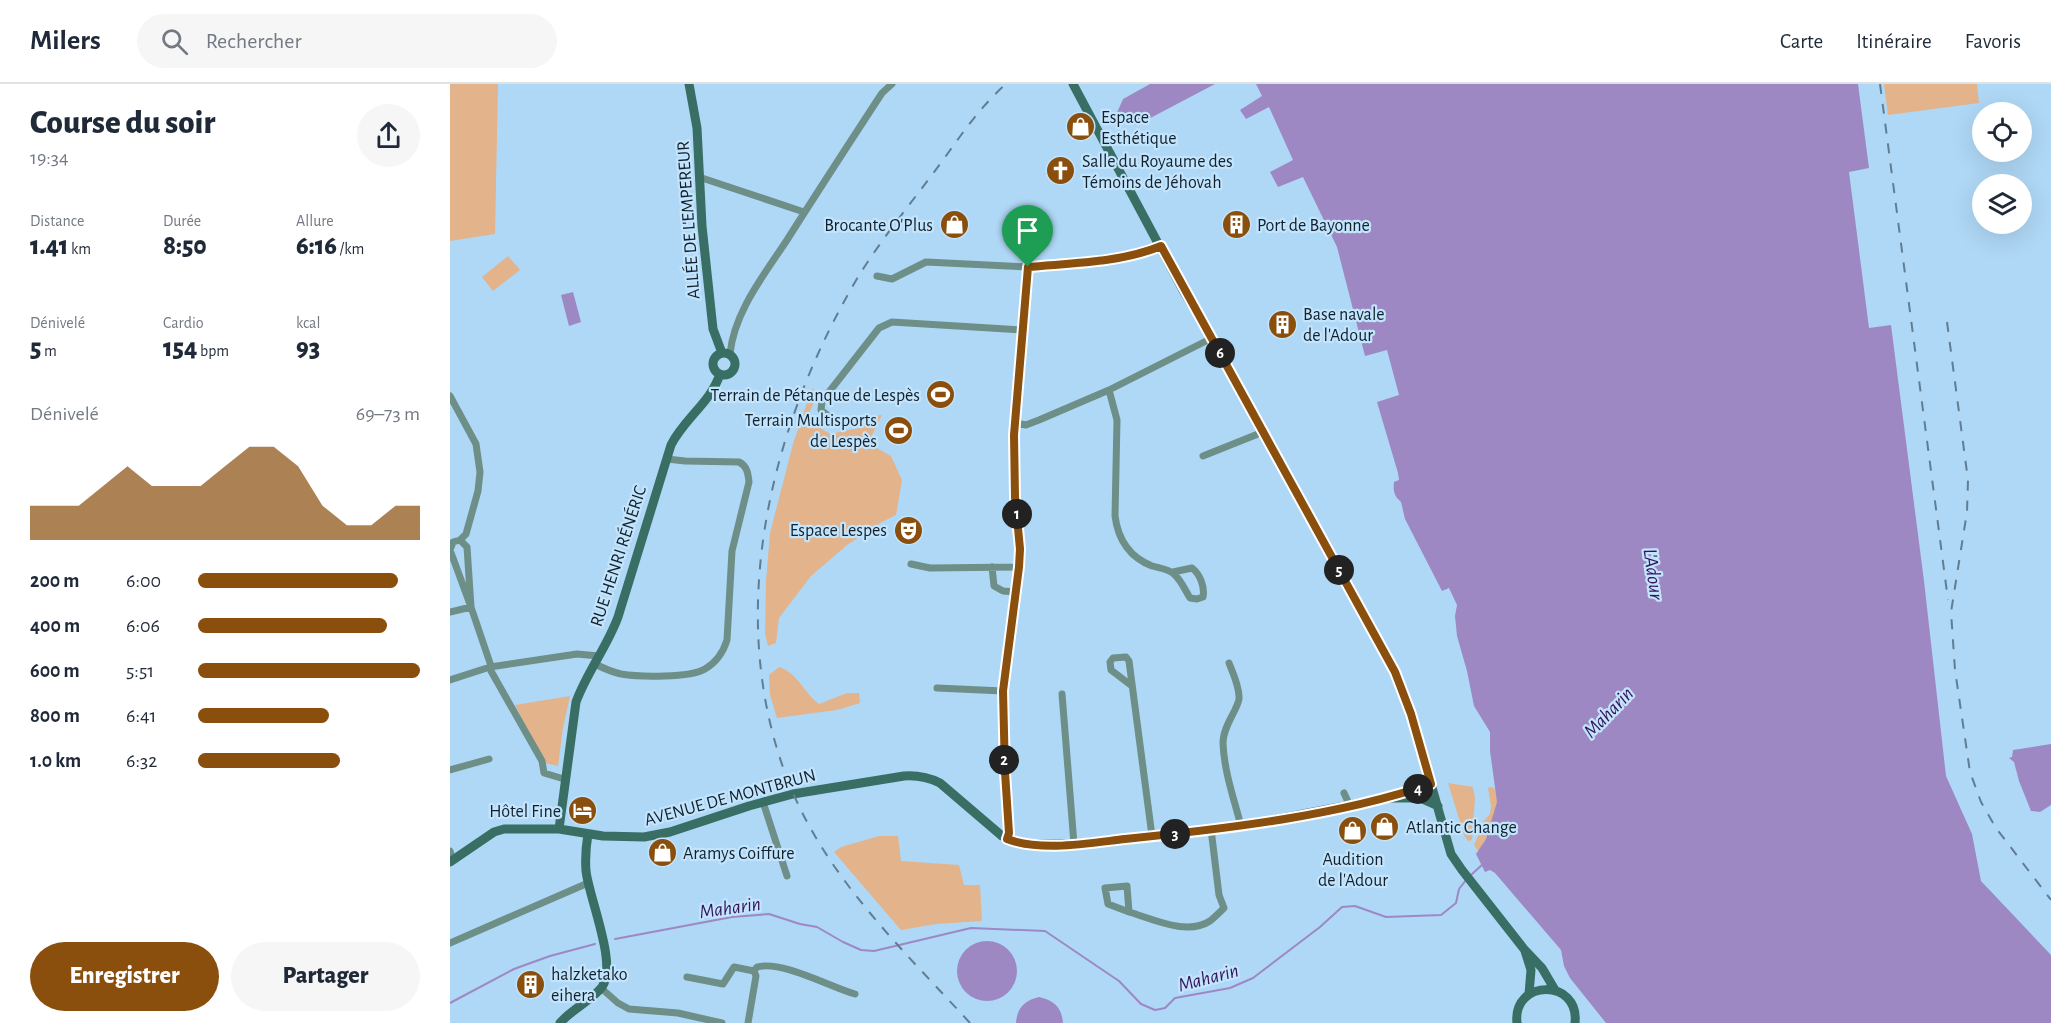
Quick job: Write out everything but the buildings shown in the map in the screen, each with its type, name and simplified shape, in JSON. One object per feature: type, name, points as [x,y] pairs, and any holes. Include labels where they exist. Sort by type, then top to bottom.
[{"type":"street","name":"ALLÉE DE L'EMPEREUR","points":[[689,84],[697,128],[702,226],[713,329],[726,353]]},
{"type":"street","points":[[726,353],[734,359],[735,366],[728,374],[720,374],[714,370],[713,363],[716,356],[726,353],[741,313],[882,93],[892,84]]},
{"type":"street","points":[[1074,84],[1184,292],[1212,338],[1395,672],[1411,714],[1449,846],[1462,870],[1524,949],[1542,968],[1555,990],[1569,1000],[1575,1011],[1577,1022]]},
{"type":"street","points":[[699,177],[804,212]]},
{"type":"street","points":[[877,276],[892,279],[926,262],[1028,267],[1107,259],[1148,252],[1161,246]]},
{"type":"street","points":[[1028,267],[1016,423],[1015,497],[1020,549],[1019,567],[1003,691],[1009,833],[1007,839],[1026,844],[1074,844],[1241,826],[1350,806],[1431,784]]},
{"type":"street","points":[[838,424],[821,410],[822,401],[879,328],[892,322],[1024,330]]},
{"type":"street","points":[[1016,423],[1026,425],[1109,390],[1212,338]]},
{"type":"street","name":"RUE HENRI RÉNÉRIC","points":[[559,828],[576,702],[612,633],[676,436],[710,395],[720,374]]},
{"type":"street","points":[[1109,390],[1118,420],[1115,516],[1117,531],[1123,545],[1134,556],[1150,565],[1173,572],[1192,568],[1198,572],[1205,591],[1203,597],[1190,598],[1173,572]]},
{"type":"street","points":[[450,396],[476,444],[480,472],[478,491],[466,534],[460,540],[453,542],[450,550],[490,667],[542,761],[544,773],[564,779]]},
{"type":"street","points":[[1203,456],[1263,432]]},
{"type":"street","points":[[450,680],[490,667],[578,654],[597,660],[619,673],[642,676],[690,674],[704,670],[723,653],[727,640],[732,551],[748,482],[748,472],[739,462],[667,459]]},
{"type":"street","points":[[460,540],[467,547],[471,607]]},
{"type":"street","points":[[911,564],[930,568],[1019,567]]},
{"type":"street","points":[[992,567],[994,586],[1003,591],[1016,592]]},
{"type":"street","points":[[450,612],[471,607]]},
{"type":"street","points":[[1229,663],[1239,700],[1223,740],[1241,826]]},
{"type":"street","points":[[1132,686],[1152,837]]},
{"type":"street","points":[[937,688],[1003,691]]},
{"type":"street","points":[[1062,694],[1074,844]]},
{"type":"street","points":[[450,770],[489,759]]},
{"type":"street","name":"AVENUE DE MONTBRUN","points":[[451,858],[504,828],[559,828],[603,837],[644,837],[802,792],[916,775],[940,783],[1007,839]]},
{"type":"street","points":[[1344,793],[1350,806]]},
{"type":"street","points":[[1386,798],[1420,798],[1438,806]]},
{"type":"street","points":[[764,802],[787,876]]},
{"type":"street","points":[[1130,912],[1127,886],[1105,888],[1108,904],[1130,912],[1182,927],[1209,921],[1224,908],[1219,895],[1212,829]]},
{"type":"street","points":[[560,1023],[601,988],[606,974],[606,952],[588,883],[586,856],[588,834]]},
{"type":"street","points":[[450,943],[588,883]]},
{"type":"street","points":[[1524,949],[1531,970],[1530,994]]},
{"type":"street","points":[[754,971],[763,965],[775,967],[816,978],[838,989],[855,994]]},
{"type":"street","points":[[687,978],[723,984],[735,967],[754,971]]},
{"type":"street","points":[[748,1023],[756,976],[754,971]]},
{"type":"street","points":[[601,988],[618,1003],[629,1009],[678,1013],[722,1023]]},
{"type":"street","points":[[1515,1021],[1520,1004],[1530,994],[1542,989],[1555,990]]},
{"type":"shaded area","points":[[450,84],[498,84],[495,234],[450,241]]},
{"type":"shaded area","points":[[1884,84],[1977,84],[1979,102],[1888,115]]},
{"type":"shaded area","points":[[508,256],[520,270],[493,291],[482,277]]},
{"type":"shaded area","points":[[812,388],[818,394],[810,411],[812,423],[830,434],[859,428],[872,416],[882,415],[868,443],[891,456],[902,480],[896,515],[847,545],[811,576],[779,618],[776,643],[768,646],[765,634],[770,533],[793,444]]},
{"type":"shaded area","name":"Terrain Multisports de Lespès","points":[[900,417],[911,426],[895,443],[885,434]]},
{"type":"shaded area","points":[[779,667],[796,678],[819,704],[847,693],[859,693],[860,703],[837,710],[777,718],[770,695],[769,675]]},
{"type":"shaded area","points":[[570,696],[558,766],[545,763],[515,705]]},
{"type":"shaded area","points":[[1448,783],[1473,787],[1475,798],[1472,840],[1468,841],[1464,835]]},
{"type":"shaded area","points":[[1488,788],[1494,788],[1498,798],[1494,822],[1490,825],[1483,842],[1484,846],[1478,851],[1474,845],[1483,822],[1490,814]]},
{"type":"shaded area","points":[[879,836],[898,836],[901,861],[959,865],[964,885],[980,885],[982,921],[936,924],[901,930],[834,852],[841,847]]},
{"type":"water","points":[[1150,84],[1215,84],[1137,125],[1119,122],[1116,115],[1123,99]]},
{"type":"water","name":"L'Adour","points":[[1256,84],[1858,84],[1869,168],[1849,172],[1869,328],[1891,325],[1946,776],[1972,834],[1981,881],[2051,955],[2051,1023],[1606,1023],[1570,978],[1564,966],[1561,950],[1495,873],[1490,870],[1485,872],[1476,854],[1486,839],[1497,802],[1490,751],[1490,732],[1474,706],[1457,636],[1455,616],[1457,605],[1449,588],[1442,591],[1405,519],[1401,502],[1394,493],[1394,482],[1399,480],[1398,473],[1377,402],[1399,395],[1387,350],[1365,356],[1337,247],[1303,177],[1278,187],[1270,172],[1293,160],[1269,107],[1246,119],[1240,110],[1262,96]]},
{"type":"water","points":[[573,292],[581,322],[569,326],[561,295]]},
{"type":"water","points":[[2051,744],[2051,805],[2040,812],[2031,811],[2014,762],[2009,758],[2012,757],[2013,750]]},
{"type":"water","points":[[987,941],[1004,946],[1012,954],[1017,971],[1012,988],[1004,996],[987,1001],[970,996],[962,988],[957,971],[962,954],[970,946]]},
{"type":"water","points":[[1039,997],[1056,1005],[1063,1023],[1016,1023],[1018,1013],[1023,1006]]},
{"type":"waterway","name":"Maharin","points":[[1470,876],[1484,863]]},
{"type":"waterway","name":"Maharin","points":[[615,939],[732,917],[769,914],[817,927],[861,950],[874,951],[971,928],[1045,931],[1119,981],[1141,1004],[1155,1010],[1165,1008],[1175,998],[1230,988],[1253,978],[1320,927],[1342,907],[1355,906],[1386,917],[1441,915],[1456,903],[1459,889],[1466,880]]},
{"type":"waterway","name":"Maharin","points":[[450,1003],[514,969],[550,956],[595,944]]},
{"type":"railway","points":[[970,1023],[896,943],[849,887],[809,826],[793,793],[771,729],[760,662],[758,596],[765,529],[779,463],[800,398],[826,336],[858,277],[883,240],[974,118],[1006,84]]},
{"type":"railway","points":[[1880,84],[1948,600]]},
{"type":"railway","points":[[1947,322],[1968,480],[1967,512],[1951,612],[1955,670],[1970,772],[1981,802],[1996,828],[2051,900]]},
{"type":"place","name":"Espace Esthétique","points":[[1080,127]]},
{"type":"place","name":"Salle du Royaume des Témoins de Jéhovah","points":[[1061,171]]},
{"type":"place","name":"Brocante O'Plus","points":[[954,225]]},
{"type":"place","name":"Port de Bayonne","points":[[1236,225]]},
{"type":"place","name":"Base navale de l'Adour","points":[[1282,324]]},
{"type":"place","name":"Terrain de Pétanque de Lespès","points":[[941,395]]},
{"type":"place","name":"Terrain Multisports de Lespès","points":[[898,430]]},
{"type":"place","name":"Espace Lespes","points":[[908,530]]},
{"type":"place","name":"Hôtel Fine","points":[[582,811]]},
{"type":"place","name":"Atlantic Change","points":[[1385,827]]},
{"type":"place","name":"Audition de l'Adour","points":[[1353,830]]},
{"type":"place","name":"Aramys Coiffure","points":[[662,853]]},
{"type":"place","name":"halzketako eihera","points":[[530,984]]},
{"type":"route","points":[[1161,246],[1184,292],[1201,317],[1395,672],[1411,714],[1431,784],[1350,806],[1241,826],[1074,844],[1026,844],[1007,839],[1009,833],[1003,691],[1019,567],[1014,435],[1028,267],[1107,259],[1148,252],[1161,246]]}]
